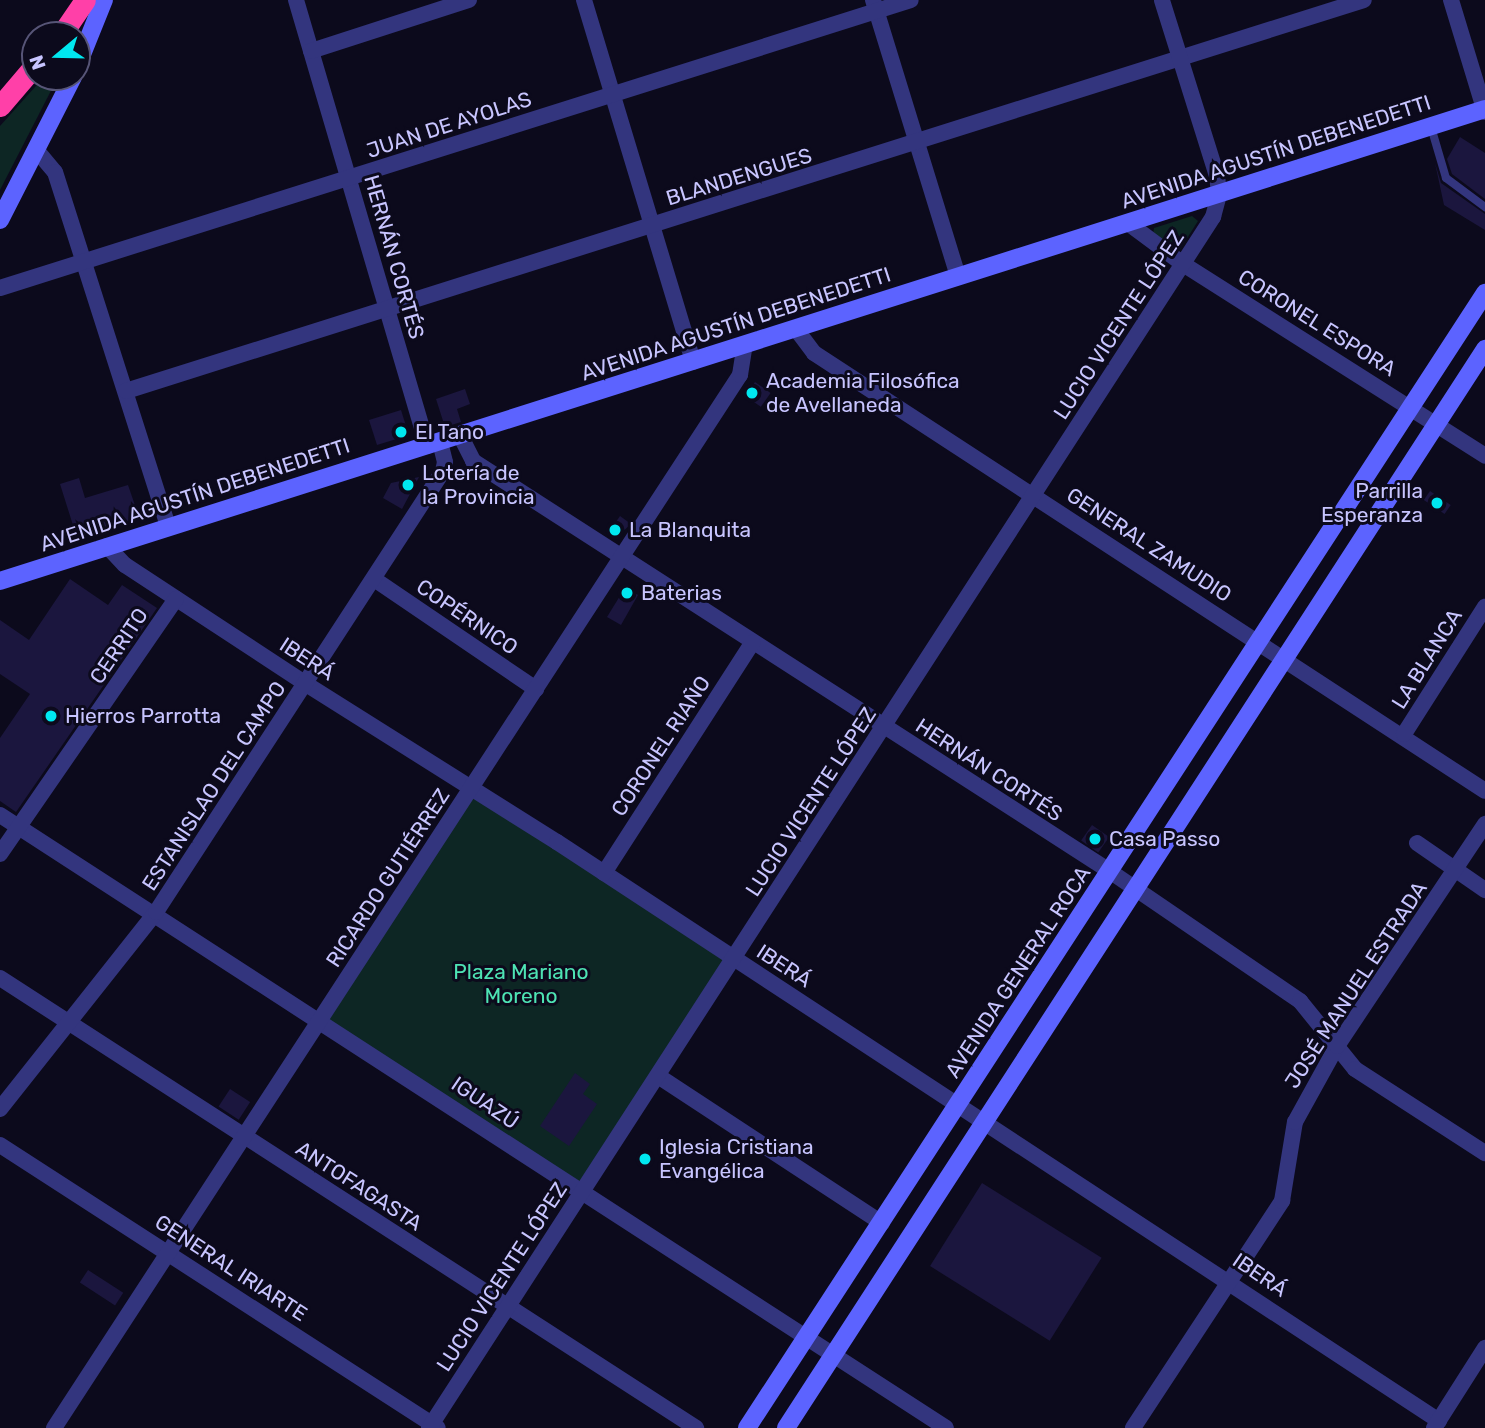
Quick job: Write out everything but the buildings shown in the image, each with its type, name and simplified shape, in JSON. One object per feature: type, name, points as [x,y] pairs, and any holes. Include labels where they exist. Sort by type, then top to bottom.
[{"type":"highway","points":[[71,21],[85,0]]},
{"type":"highway","points":[[0,106],[21,81]]},
{"type":"main road","points":[[91,32],[104,0]]},
{"type":"main road","points":[[0,220],[38,152],[66,91]]},
{"type":"main road","name":"AVENIDA AGUSTÍN DEBENEDETTI","points":[[0,581],[1485,110]]},
{"type":"main road","name":"AVENIDA GENERAL ROCA","points":[[747,1428],[1261,643],[1485,293]]},
{"type":"main road","points":[[786,1428],[1485,349]]},
{"type":"street","name":"HERNÁN CORTÉS","points":[[296,0],[388,311],[433,444],[446,462],[443,471]]},
{"type":"street","points":[[311,51],[469,0]]},
{"type":"street","points":[[584,0],[693,362]]},
{"type":"street","name":"JUAN DE AYOLAS","points":[[0,288],[613,95],[875,5],[911,0]]},
{"type":"street","points":[[1162,0],[1219,194]]},
{"type":"street","name":"BLANDENGUES","points":[[125,391],[388,311],[1364,0]]},
{"type":"street","points":[[1451,0],[1485,110]]},
{"type":"street","points":[[875,5],[958,277]]},
{"type":"street","points":[[38,152],[55,172],[168,527]]},
{"type":"street","name":"LUCIO VICENTE LÓPEZ","points":[[433,1427],[506,1305],[583,1193],[1213,217],[1219,194]]},
{"type":"street","name":"CORONEL ESPORA","points":[[1128,223],[1183,264],[1485,456]]},
{"type":"street","name":"GENERAL ZAMUDIO","points":[[796,329],[814,353],[1404,734],[1485,791]]},
{"type":"street","name":"RICARDO GUTIÉRREZ","points":[[54,1428],[740,375],[745,345]]},
{"type":"street","name":"HERNÁN CORTÉS","points":[[460,435],[472,461],[1111,873],[1300,1001],[1355,1069],[1485,1153]]},
{"type":"street","name":"ESTANISLAO DEL CAMPO","points":[[0,1109],[156,912],[443,471]]},
{"type":"street","name":"IBERÁ","points":[[107,546],[125,565],[306,684],[473,788],[1229,1279],[1436,1424]]},
{"type":"street","name":"COPÉRNICO","points":[[374,579],[536,689]]},
{"type":"street","name":"CERRITO","points":[[0,854],[21,828],[176,599]]},
{"type":"street","name":"LA BLANCA","points":[[1404,734],[1482,618]]},
{"type":"street","name":"CORONEL RIAÑO","points":[[604,873],[752,643]]},
{"type":"street","name":"IGUAZÚ","points":[[0,815],[156,912],[946,1428]]},
{"type":"street","name":"JOSÉ MANUEL ESTRADA","points":[[1133,1428],[1282,1201],[1294,1122],[1337,1046],[1485,824]]},
{"type":"street","points":[[1417,843],[1485,890]]},
{"type":"street","name":"ANTOFAGASTA","points":[[0,978],[696,1428]]},
{"type":"street","points":[[658,1076],[882,1223]]},
{"type":"street","name":"GENERAL IRIARTE","points":[[0,1145],[169,1252],[433,1427]]},
{"type":"street","points":[[1436,1424],[1485,1348]]},
{"type":"lane","points":[[1430,126],[1446,178],[1485,207]]},
{"type":"green space","points":[[31,91],[51,91],[0,190],[0,126]]},
{"type":"green space","points":[[1192,216],[1198,221],[1179,251],[1153,235],[1154,228]]},
{"type":"green space","name":"Plaza Mariano Moreno","points":[[473,788],[735,958],[583,1191],[322,1021]]},
{"type":"place","name":"Academia Filosófica de Avellaneda","points":[[752,393]]},
{"type":"place","name":"El Tano","points":[[401,432]]},
{"type":"place","name":"Lotería de la Provincia","points":[[408,485]]},
{"type":"place","name":"Parrilla Esperanza","points":[[1437,503]]},
{"type":"place","name":"La Blanquita","points":[[615,530]]},
{"type":"place","name":"Baterias","points":[[627,593]]},
{"type":"place","name":"Hierros Parrotta","points":[[51,716]]},
{"type":"place","name":"Casa Passo","points":[[1095,839]]},
{"type":"place","name":"Iglesia Cristiana Evangélica","points":[[645,1159]]}]
